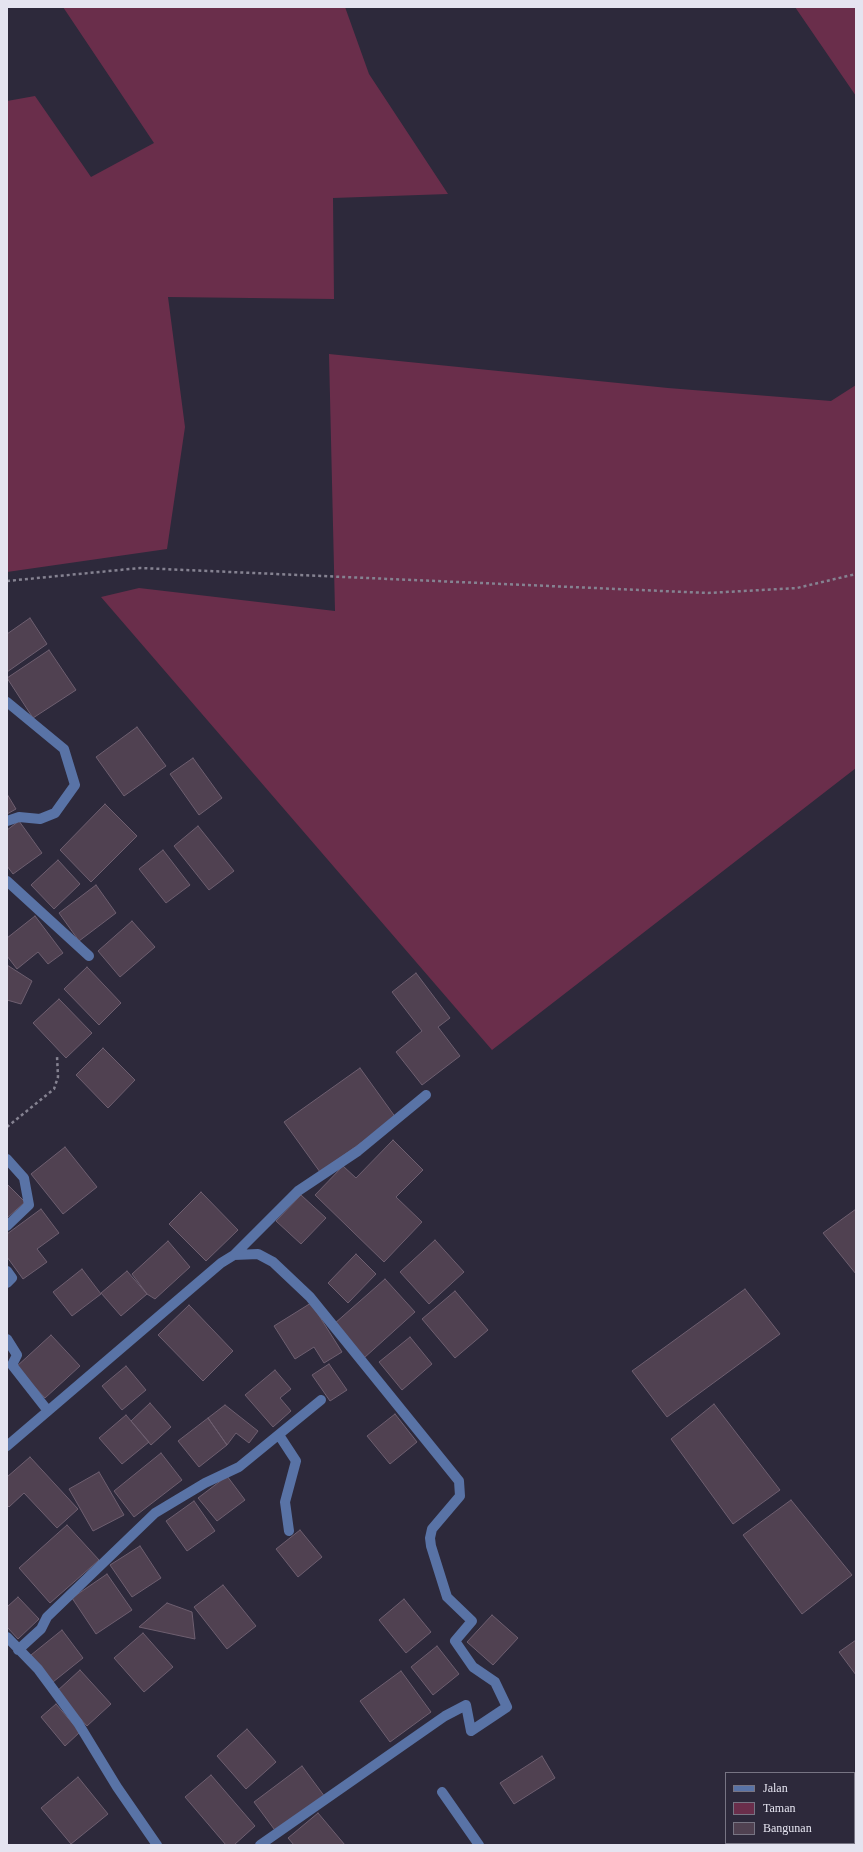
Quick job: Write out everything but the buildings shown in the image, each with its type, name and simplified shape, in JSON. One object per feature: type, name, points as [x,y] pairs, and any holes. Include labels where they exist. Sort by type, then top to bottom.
[{"type":"street","points":[[7,702],[64,749],[75,785],[55,813],[40,819],[19,817],[7,821]]},
{"type":"street","points":[[7,881],[88,956]]},
{"type":"street","points":[[7,1446],[221,1263],[234,1255],[298,1191],[358,1152],[426,1095]]},
{"type":"street","points":[[7,1159],[24,1178],[29,1205],[7,1226]]},
{"type":"street","points":[[234,1255],[258,1254],[273,1262],[310,1297],[459,1481],[460,1496],[432,1529],[430,1538],[431,1546],[447,1597],[472,1621],[455,1641],[473,1667],[494,1682],[507,1707],[471,1731],[466,1705],[445,1716],[260,1845]]},
{"type":"street","points":[[7,1271],[12,1278],[7,1283]]},
{"type":"street","points":[[7,1340],[17,1355],[12,1365],[48,1411]]},
{"type":"street","points":[[18,1650],[42,1629],[47,1617],[154,1513],[205,1483],[239,1467],[321,1400]]},
{"type":"street","points":[[279,1435],[296,1461],[285,1502],[289,1531]]},
{"type":"street","points":[[7,1637],[38,1669],[78,1723],[117,1787],[157,1845]]},
{"type":"street","points":[[442,1792],[479,1845]]},
{"type":"path","points":[[7,581],[140,568],[708,594],[797,588],[856,574]]},
{"type":"path","points":[[7,1127],[54,1089],[58,1077],[57,1056]]},
{"type":"green space","points":[[63,7],[345,7],[369,74],[448,194],[333,198],[334,299],[168,297],[185,427],[167,549],[7,572],[7,101],[35,96],[91,177],[154,143]]},
{"type":"green space","points":[[795,7],[856,7],[856,96]]},
{"type":"green space","points":[[329,354],[668,388],[831,401],[856,385],[856,768],[492,1050],[101,597],[139,588],[335,611]]}]
